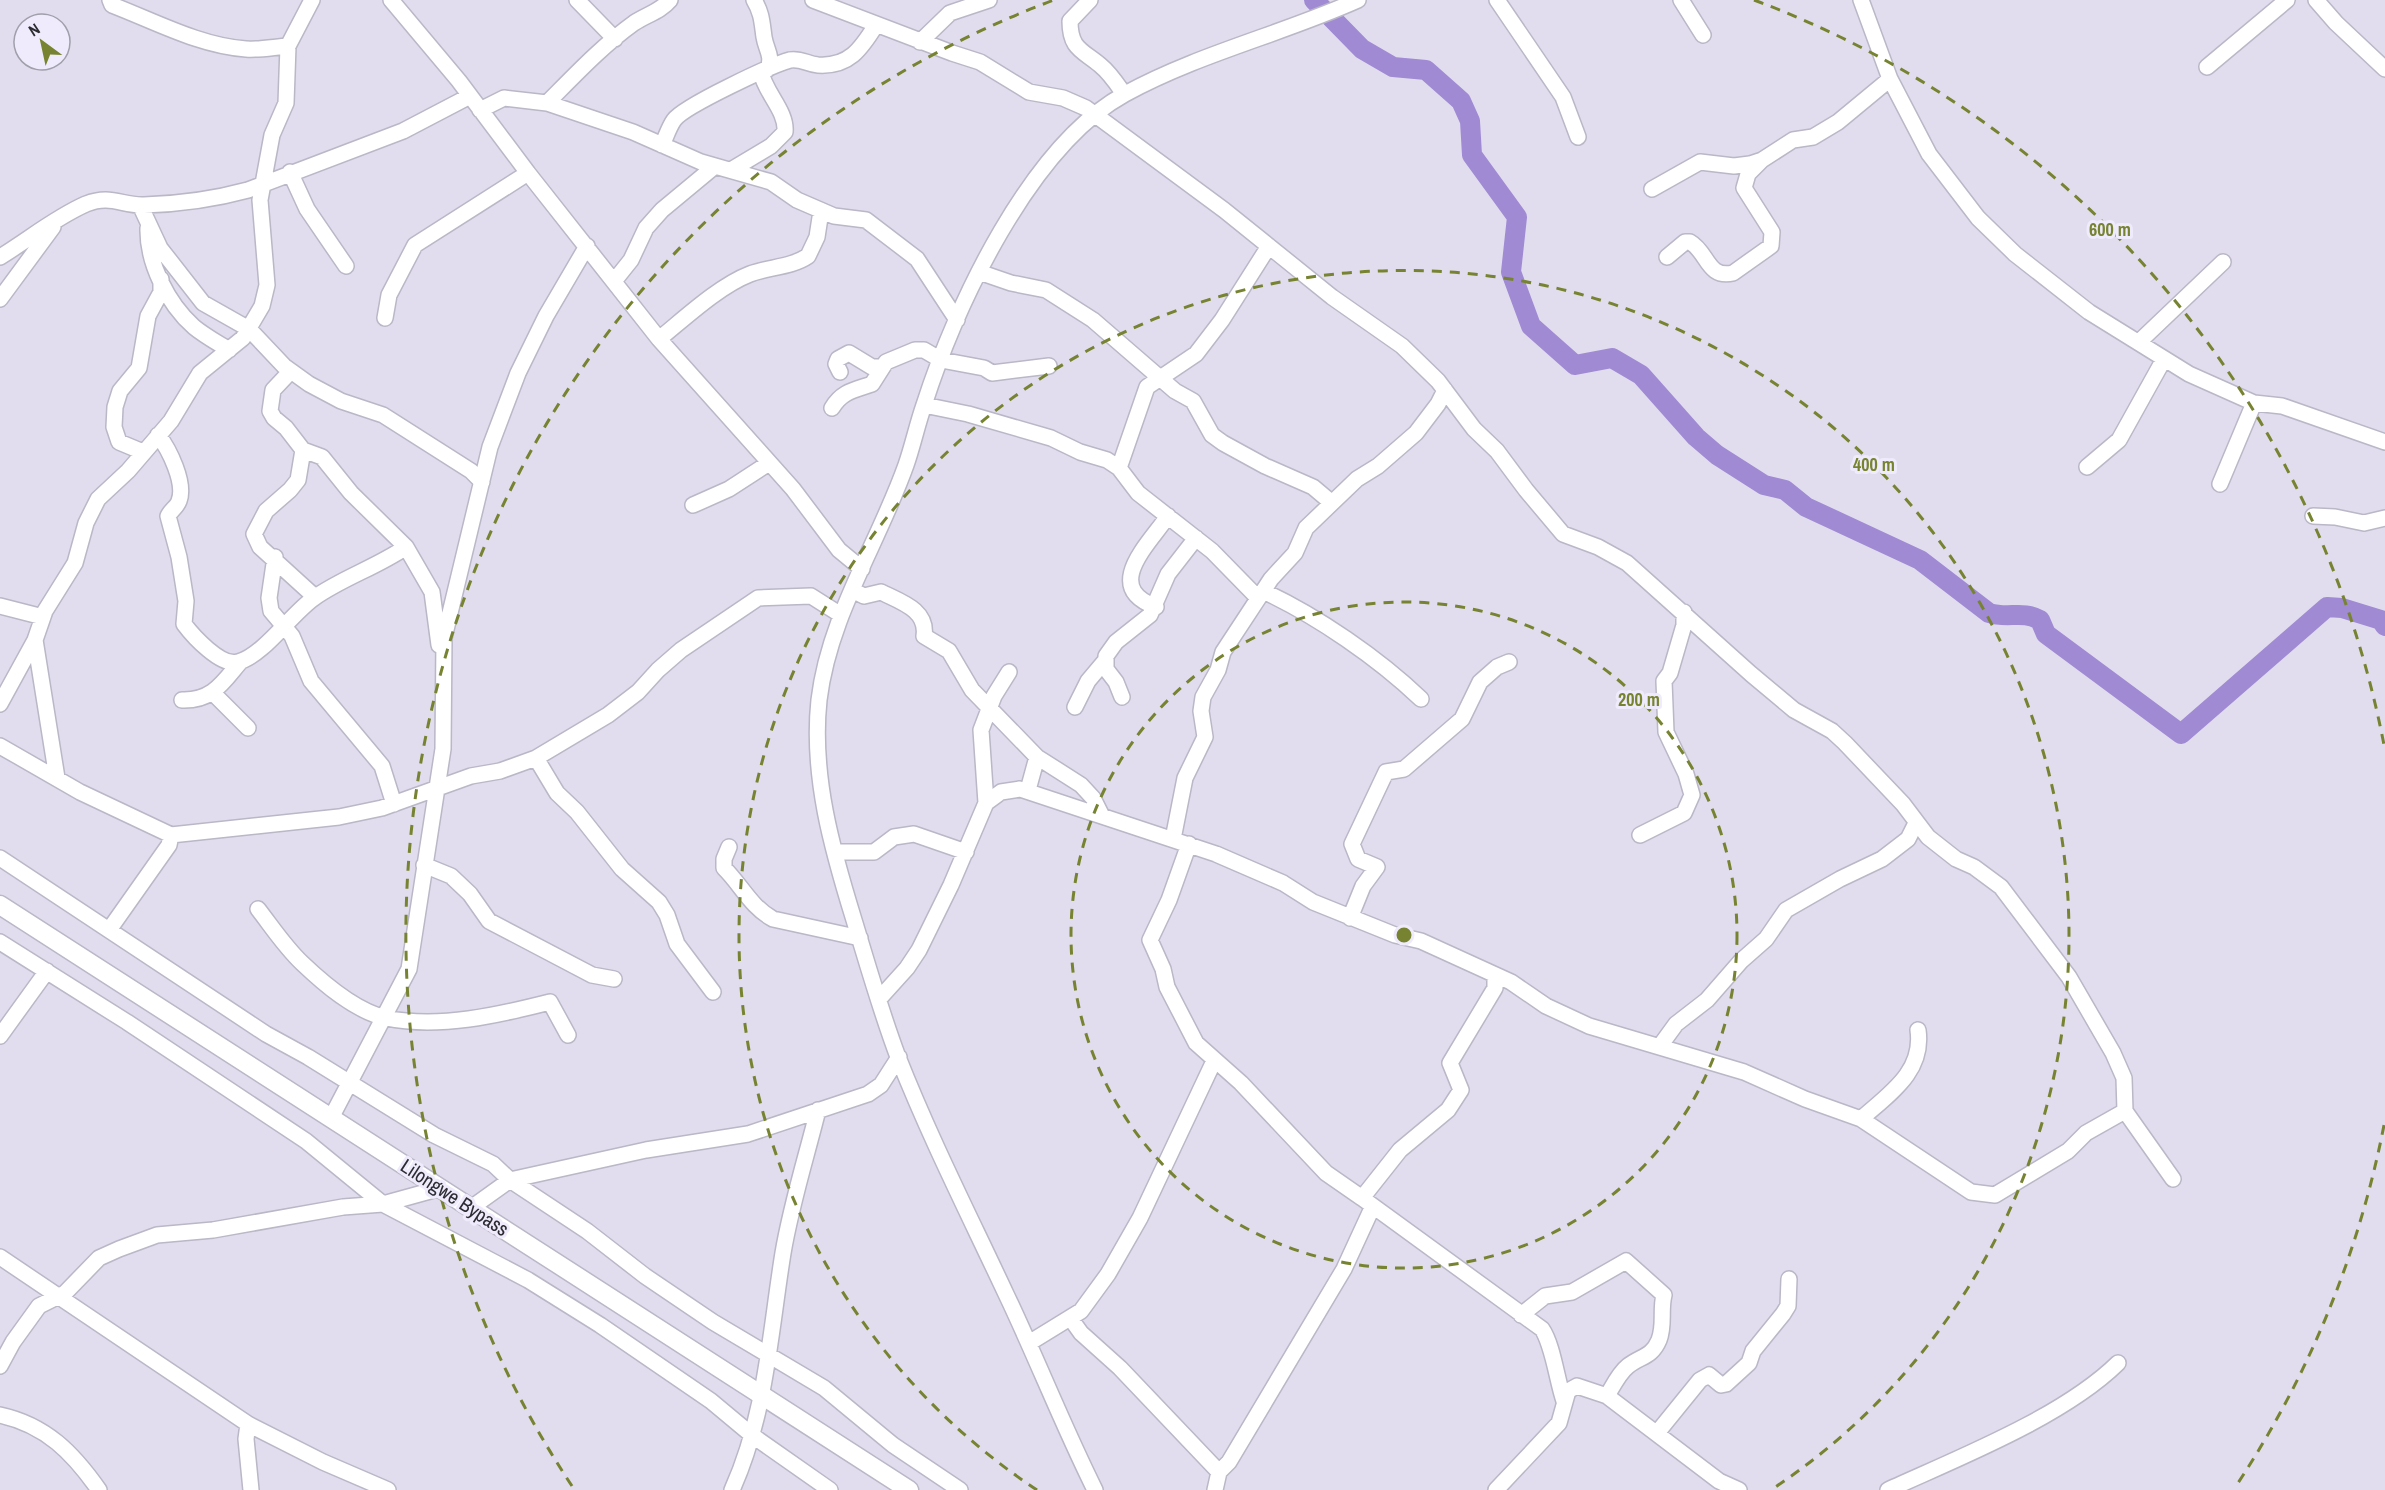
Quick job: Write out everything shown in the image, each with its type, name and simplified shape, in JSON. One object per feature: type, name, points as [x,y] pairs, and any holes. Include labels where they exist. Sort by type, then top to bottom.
[{"type":"main road","name":"Lilongwe Bypass","points":[[0,905],[909,1490]]},
{"type":"street","points":[[110,0],[112,5],[166,27],[232,48],[261,49],[288,45]]},
{"type":"street","points":[[0,704],[35,639],[43,617],[75,562],[86,523],[98,499],[121,478],[171,421],[200,373],[229,350],[249,329],[266,295],[260,200],[272,135],[286,103],[288,45],[312,0]]},
{"type":"street","points":[[391,0],[470,96],[659,339],[793,489],[839,550],[862,569]]},
{"type":"street","points":[[577,0],[615,39]]},
{"type":"street","points":[[547,103],[615,39],[636,22],[665,6],[670,0]]},
{"type":"street","points":[[731,170],[771,146],[785,132],[786,123],[766,90],[764,71],[771,54],[763,35],[763,18],[754,0]]},
{"type":"street","points":[[813,0],[920,42],[980,62],[1029,92],[1063,98],[1095,114],[1269,246],[1332,297],[1402,346],[1445,390],[1563,534],[1598,547],[1628,563],[1794,710],[1832,731],[1903,804],[1928,837],[1956,859],[1974,867],[2001,886],[2055,958],[2120,1066],[2126,1088],[2125,1111],[2173,1179]]},
{"type":"street","points":[[920,42],[950,13],[989,0]]},
{"type":"street","points":[[1090,0],[1070,21],[1070,33],[1081,54],[1100,64],[1124,94]]},
{"type":"street","points":[[1095,1490],[1029,1342],[949,1174],[898,1057],[835,852],[821,788],[817,737],[825,668],[841,615],[893,500],[924,405],[957,320],[993,245],[1044,169],[1069,139],[1095,114],[1124,94],[1193,63],[1358,0]]},
{"type":"street","points":[[1497,0],[1563,97],[1578,136]]},
{"type":"street","points":[[1681,0],[1703,35]]},
{"type":"street","points":[[1861,0],[1890,79],[1933,160],[1987,228],[2089,312],[2140,341],[2189,374],[2254,403],[2282,406],[2385,442]]},
{"type":"street","points":[[2207,67],[2287,0]]},
{"type":"street","points":[[2316,0],[2336,23],[2385,69]]},
{"type":"street","points":[[662,145],[674,120],[679,115],[764,71],[797,59],[816,65],[841,63],[854,57],[876,25]]},
{"type":"street","points":[[1667,257],[1685,242],[1690,242],[1715,272],[1726,275],[1733,273],[1771,246],[1772,232],[1744,188],[1748,174],[1762,160],[1786,144],[1813,137],[1839,122],[1890,79]]},
{"type":"street","points":[[0,257],[87,204],[112,199],[140,205],[228,195],[403,131],[470,96]]},
{"type":"street","points":[[480,110],[504,98],[547,103],[633,132],[715,166],[771,182],[797,200],[834,216],[866,220],[917,259],[957,320]]},
{"type":"street","points":[[1652,189],[1700,162],[1734,166],[1762,160]]},
{"type":"street","points":[[615,280],[631,260],[646,228],[662,210],[715,166]]},
{"type":"street","points":[[290,172],[307,209],[346,266]]},
{"type":"street","points":[[386,318],[389,295],[415,245],[528,173]]},
{"type":"street","points":[[140,205],[160,248],[203,303],[249,329],[290,372],[341,401],[383,415],[463,466],[482,482]]},
{"type":"street","points":[[659,339],[686,316],[750,274],[808,256],[817,237],[821,211]]},
{"type":"street","points":[[0,299],[58,221]]},
{"type":"street","points":[[148,225],[149,250],[168,294],[194,327],[229,350]]},
{"type":"street","points":[[331,1118],[385,1018],[408,969],[438,787],[443,736],[444,638],[490,447],[508,394],[546,316],[587,246]]},
{"type":"street","points":[[1119,468],[1147,387],[1196,354],[1269,246]]},
{"type":"street","points":[[2140,341],[2223,262]]},
{"type":"street","points":[[979,272],[1011,283],[1046,290],[1093,320],[1175,390],[1193,401],[1212,435],[1222,443],[1265,466],[1313,487],[1332,503]]},
{"type":"street","points":[[142,452],[119,442],[114,427],[115,407],[120,391],[139,368],[148,316],[161,292],[161,279]]},
{"type":"street","points":[[832,408],[838,398],[850,390],[872,384],[886,362],[915,350],[924,350],[941,360],[984,368],[993,373],[1049,366]]},
{"type":"street","points":[[840,372],[836,364],[838,359],[849,353],[872,367],[882,367]]},
{"type":"street","points":[[2087,467],[2119,440],[2164,359]]},
{"type":"street","points":[[290,372],[273,390],[270,411],[303,450],[322,458],[358,501],[406,547],[432,592],[443,663]]},
{"type":"street","points":[[1173,839],[1185,778],[1205,737],[1201,711],[1203,697],[1218,670],[1223,652],[1260,595],[1295,553],[1306,528],[1357,479],[1378,466],[1416,433],[1438,404],[1445,390]]},
{"type":"street","points":[[2220,484],[2254,403]]},
{"type":"street","points":[[924,405],[968,414],[1051,438],[1080,452],[1107,460],[1119,468],[1138,493],[1196,538],[1260,595],[1284,601],[1368,654],[1421,699]]},
{"type":"street","points":[[158,435],[174,460],[180,490],[180,501],[168,516],[179,556],[186,601],[184,624],[204,648],[232,662],[241,661]]},
{"type":"street","points":[[303,450],[298,480],[266,511],[254,534],[260,547],[275,557],[315,597]]},
{"type":"street","points":[[693,505],[729,489],[769,463]]},
{"type":"street","points":[[1156,607],[1139,600],[1131,589],[1129,575],[1168,516]]},
{"type":"street","points":[[2313,516],[2364,523],[2385,518]]},
{"type":"street","points":[[1075,706],[1088,681],[1104,662],[1111,647],[1137,623],[1150,615],[1156,607],[1168,574],[1196,538]]},
{"type":"street","points":[[182,700],[198,701],[213,693],[241,661],[285,628],[291,617],[315,597],[406,547]]},
{"type":"street","points":[[275,557],[269,606],[298,647],[311,681],[382,766],[393,804]]},
{"type":"street","points":[[852,590],[864,596],[882,592],[919,613],[924,623],[924,636],[949,651],[972,690],[1037,757],[1082,785],[1093,798],[1102,816]]},
{"type":"street","points":[[0,746],[80,792],[171,835],[292,824],[374,810],[471,776],[500,771],[536,758],[608,715],[638,692],[681,650],[750,602],[768,596],[812,596],[841,615]]},
{"type":"street","points":[[0,606],[43,617]]},
{"type":"street","points":[[1640,835],[1684,813],[1692,795],[1686,774],[1666,732],[1665,722],[1664,681],[1670,673],[1681,635],[1684,612]]},
{"type":"street","points":[[35,639],[57,778]]},
{"type":"street","points":[[1104,662],[1122,698]]},
{"type":"street","points":[[1350,918],[1363,886],[1377,867],[1358,859],[1352,844],[1386,772],[1404,769],[1454,727],[1462,719],[1480,682],[1497,668],[1509,662]]},
{"type":"street","points":[[879,999],[907,968],[919,950],[966,852],[986,803],[981,737],[989,708],[1009,672]]},
{"type":"street","points":[[213,693],[248,728]]},
{"type":"street","points":[[1028,790],[1037,757]]},
{"type":"street","points":[[536,758],[547,780],[557,793],[577,812],[622,869],[659,902],[667,915],[677,944],[713,992]]},
{"type":"street","points":[[986,803],[1001,792],[1028,790],[1189,844],[1283,883],[1313,902],[1350,918],[1395,935],[1421,941],[1511,982],[1565,1016],[1599,1029],[1744,1072],[1805,1099],[1861,1119],[1971,1192],[1995,1195],[2068,1150],[2086,1133],[2125,1111]]},
{"type":"street","points":[[1660,1046],[1676,1024],[1707,1000],[1741,962],[1766,939],[1786,910],[1840,879],[1882,859],[1908,839],[1916,823]]},
{"type":"street","points":[[835,852],[874,852],[894,837],[914,834],[966,852]]},
{"type":"street","points":[[109,930],[169,845],[171,835]]},
{"type":"street","points":[[1189,844],[1169,900],[1150,940],[1163,969],[1167,987],[1190,1034],[1214,1061],[1241,1083],[1326,1173],[1471,1275],[1521,1315],[1536,1324],[1546,1335],[1556,1379],[1564,1401]]},
{"type":"street","points":[[729,847],[724,859],[724,868],[742,886],[748,899],[765,914],[773,919],[860,938]]},
{"type":"street","points":[[0,858],[219,1005],[434,1135],[493,1164],[510,1180],[587,1231],[655,1283],[824,1388],[893,1445],[960,1490]]},
{"type":"street","points":[[424,865],[451,876],[470,894],[489,921],[592,975],[615,978]]},
{"type":"street","points":[[258,909],[301,962],[355,1005],[385,1018],[436,1021],[504,1014],[550,1002],[568,1035]]},
{"type":"street","points":[[0,942],[306,1141],[383,1204],[528,1280],[591,1320],[711,1401],[753,1436],[830,1490]]},
{"type":"street","points":[[0,1036],[47,971]]},
{"type":"street","points":[[1215,1490],[1219,1472],[1230,1462],[1344,1269],[1368,1202],[1400,1150],[1448,1110],[1461,1089],[1450,1063],[1495,988],[1496,976]]},
{"type":"street","points":[[1861,1119],[1904,1081],[1920,1048],[1918,1030]]},
{"type":"street","points":[[471,1208],[510,1180],[645,1150],[748,1134],[868,1094],[881,1085],[898,1057]]},
{"type":"street","points":[[1029,1342],[1071,1319],[1089,1302],[1136,1226],[1214,1061]]},
{"type":"street","points":[[732,1490],[753,1436],[762,1395],[784,1249],[818,1110]]},
{"type":"street","points":[[0,1366],[31,1316],[48,1300],[58,1297],[99,1258],[157,1235],[213,1230],[343,1207],[383,1204],[441,1188]]},
{"type":"street","points":[[0,1257],[248,1425],[323,1462],[388,1490]]},
{"type":"street","points":[[1521,1315],[1545,1296],[1572,1292],[1626,1261],[1664,1295],[1660,1310],[1663,1326],[1659,1341],[1651,1355],[1629,1365],[1607,1396]]},
{"type":"street","points":[[1657,1433],[1700,1380],[1709,1375],[1721,1384],[1726,1384],[1749,1363],[1754,1351],[1768,1336],[1788,1306],[1789,1279]]},
{"type":"street","points":[[1071,1319],[1081,1334],[1120,1368],[1219,1472]]},
{"type":"street","points":[[1888,1490],[1991,1443],[2060,1406],[2108,1373],[2118,1363]]},
{"type":"street","points":[[1496,1490],[1559,1423],[1568,1391],[1577,1386],[1607,1396],[1719,1481],[1738,1490]]},
{"type":"street","points":[[0,1415],[36,1426],[60,1444],[70,1452],[99,1490]]},
{"type":"street","points":[[248,1425],[246,1439],[251,1490]]},
{"type":"street","points":[[1706,1490],[1719,1481]]},
{"type":"waterway","points":[[1314,0],[1362,49],[1393,67],[1426,70],[1461,101],[1470,121],[1472,155],[1517,217],[1511,272],[1531,326],[1575,365],[1612,358],[1641,375],[1696,437],[1717,455],[1764,485],[1785,490],[1806,507],[1920,560],[1989,613],[2021,615],[2040,620],[2046,634],[2181,734],[2327,607],[2342,608],[2381,620],[2385,626]]}]
